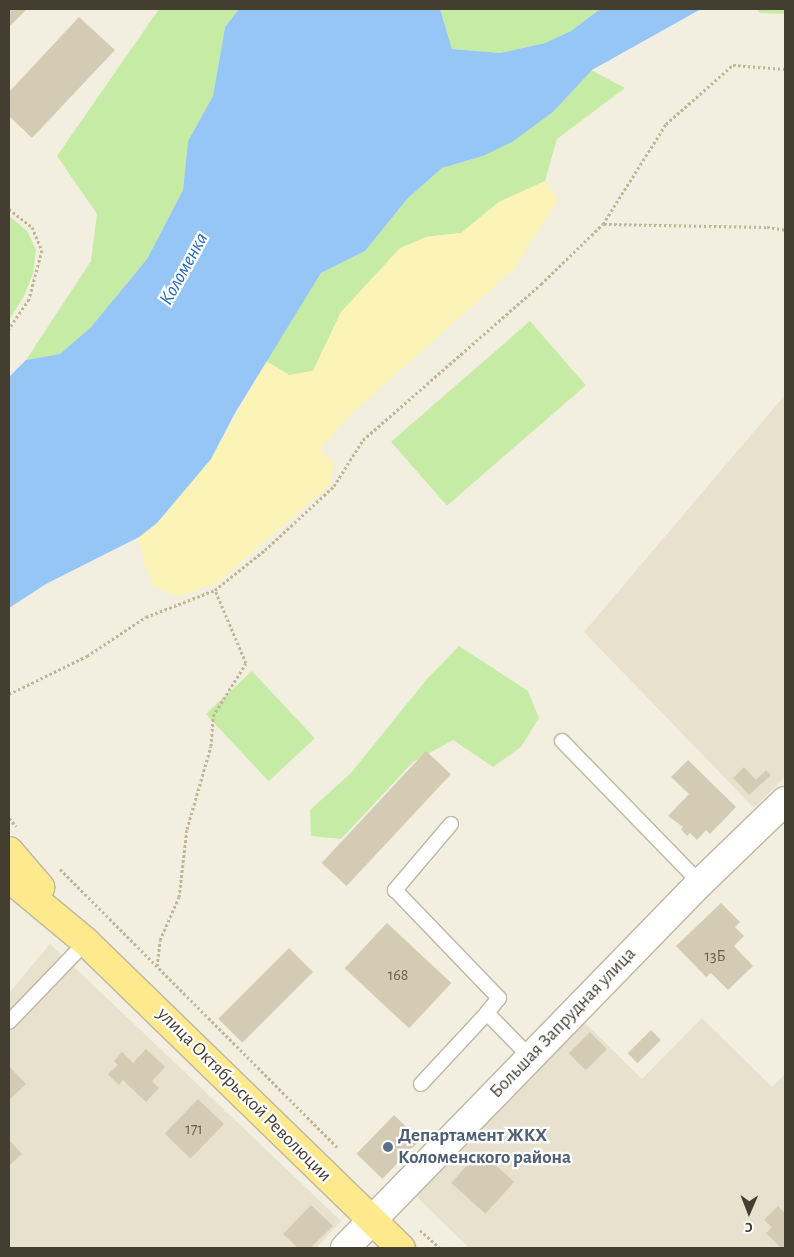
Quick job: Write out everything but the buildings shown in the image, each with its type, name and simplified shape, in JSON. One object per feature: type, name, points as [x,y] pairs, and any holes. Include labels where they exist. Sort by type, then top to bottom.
[{"type":"main road","name":"улица Октябрьской Революции","points":[[16,842],[86,942]]},
{"type":"main road","name":"улица Октябрьской Революции","points":[[9,878],[86,942],[401,1248]]},
{"type":"street","name":"Большая Запрудная улица","points":[[345,1248],[700,883],[781,812]]},
{"type":"lane","points":[[562,741],[700,883]]},
{"type":"lane","points":[[421,1084],[499,998],[395,890],[452,824]]},
{"type":"lane","points":[[9,1022],[86,942]]},
{"type":"lane","points":[[487,1013],[530,1056]]},
{"type":"path","points":[[9,694],[86,656],[146,618],[216,590],[265,550],[334,486],[363,440],[541,284],[603,224],[666,124],[733,65],[785,69]]},
{"type":"path","points":[[9,209],[32,227],[42,250],[29,300],[9,329]]},
{"type":"path","points":[[603,224],[767,226],[785,230]]},
{"type":"path","points":[[157,966],[160,940],[179,898],[187,829],[211,746],[213,716],[246,664],[216,590]]},
{"type":"path","points":[[9,818],[16,842]]},
{"type":"path","points":[[58,867],[342,1152]]},
{"type":"path","points":[[418,1228],[440,1248]]},
{"type":"shaded area","points":[[785,395],[785,777],[754,808],[584,632]]},
{"type":"shaded area","points":[[50,944],[341,1221],[316,1248],[9,1248],[9,993]]},
{"type":"shaded area","points":[[702,1018],[772,1087],[785,1074],[785,1248],[469,1248],[413,1193],[583,1021],[642,1079]]},
{"type":"green space","points":[[159,9],[239,9],[225,27],[213,96],[188,141],[183,190],[147,259],[91,327],[60,354],[26,360],[91,261],[97,214],[57,156]]},
{"type":"green space","points":[[440,9],[600,9],[571,31],[545,43],[500,53],[452,49]]},
{"type":"green space","points":[[758,9],[785,9],[785,14],[759,13]]},
{"type":"green space","points":[[591,70],[625,88],[557,139],[545,181],[499,202],[461,233],[426,237],[341,312],[313,371],[289,375],[266,361],[321,273],[365,251],[408,198],[442,168],[483,156],[553,112]]},
{"type":"green space","points":[[9,216],[27,231],[36,250],[33,273],[24,296],[9,320]]},
{"type":"green space","points":[[530,321],[586,385],[447,506],[391,442]]},
{"type":"green space","points":[[459,646],[528,691],[539,718],[521,747],[493,767],[453,740],[413,762],[341,839],[311,836],[310,810],[351,773],[427,679]]},
{"type":"green space","points":[[252,671],[315,738],[269,781],[206,714]]},
{"type":"sand","points":[[545,181],[558,200],[514,269],[349,416],[320,449],[334,463],[330,485],[218,582],[179,597],[154,586],[144,563],[139,537],[157,523],[211,459],[266,361],[289,375],[313,371],[341,312],[400,248],[426,237],[461,233],[499,202]]},
{"type":"water","name":"Коломенка","points":[[239,9],[440,9],[452,49],[500,53],[545,43],[571,31],[600,9],[701,9],[592,70],[553,112],[512,142],[483,156],[442,168],[408,198],[365,251],[321,273],[235,413],[211,459],[157,523],[139,537],[46,584],[9,608],[9,377],[26,360],[60,354],[91,327],[147,259],[183,190],[188,141],[213,96],[225,27]]},
{"type":"place","name":"Департамент ЖКХ Коломенского района","points":[[388,1147]]}]
